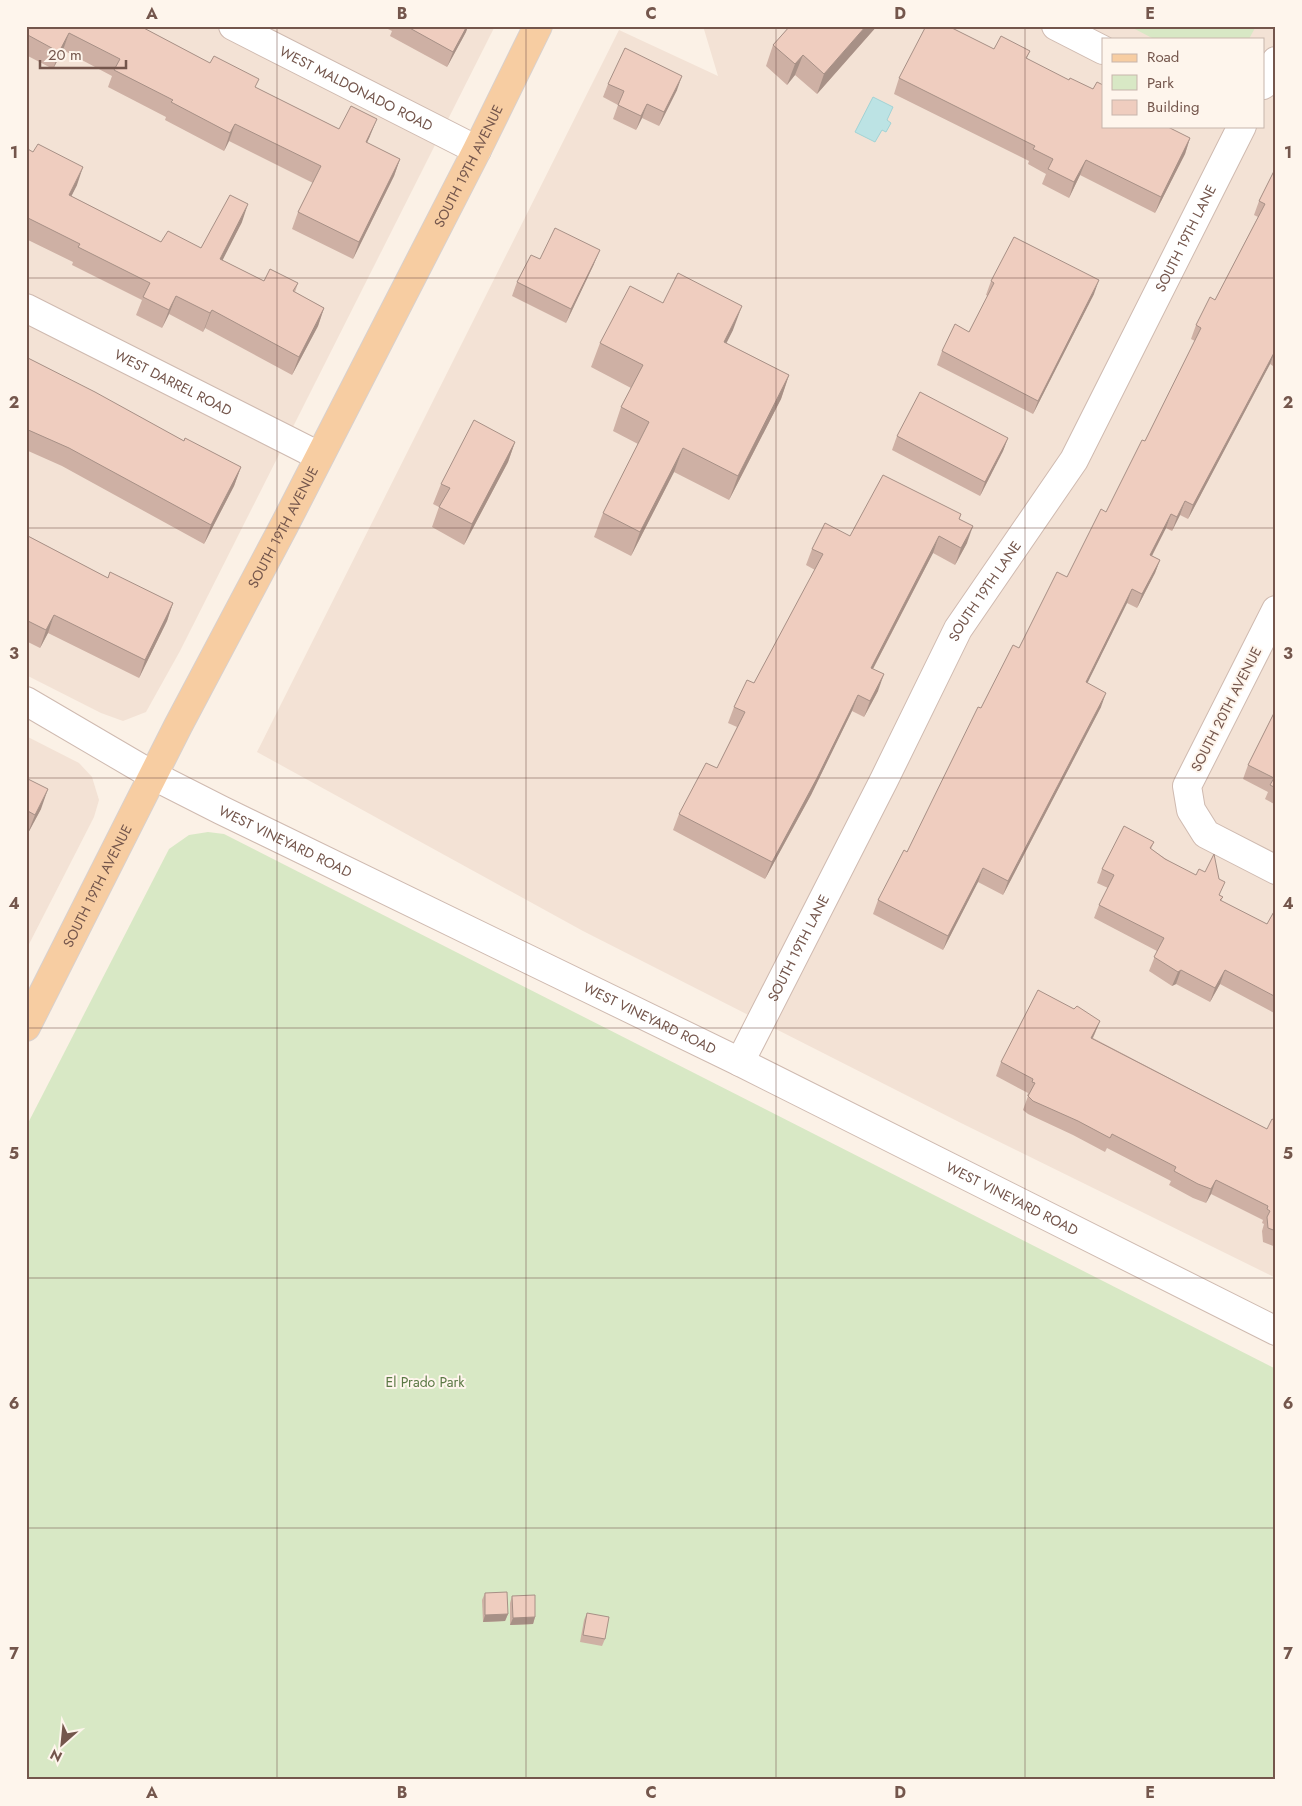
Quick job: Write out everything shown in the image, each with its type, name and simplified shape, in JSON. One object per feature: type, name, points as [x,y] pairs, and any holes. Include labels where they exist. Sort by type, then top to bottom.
[{"type":"main road","name":"SOUTH 19TH AVENUE","points":[[26,1027],[477,150],[538,26]]},
{"type":"street","name":"WEST MALDONADO ROAD","points":[[233,26],[477,150]]},
{"type":"street","points":[[1056,26],[1102,49]]},
{"type":"street","points":[[1264,83],[1276,61]]},
{"type":"street","name":"SOUTH 19TH LANE","points":[[740,1062],[880,789],[958,629],[1074,460],[1241,128]]},
{"type":"street","name":"WEST DARREL ROAD","points":[[26,308],[319,456]]},
{"type":"street","name":"SOUTH 20TH AVENUE","points":[[1276,610],[1187,786],[1191,810],[1206,834],[1276,870]]},
{"type":"street","name":"WEST VINEYARD ROAD","points":[[26,701],[154,776],[220,810],[740,1062],[1276,1331]]},
{"type":"shaded area","points":[[26,26],[495,26],[180,651],[146,712],[123,721],[101,713],[26,675]]},
{"type":"shaded area","points":[[703,26],[1276,26],[1276,1278],[961,1123],[583,931],[257,752],[619,30],[718,76]]},
{"type":"shaded area","points":[[26,736],[79,763],[92,777],[99,800],[94,817],[26,950]]},
{"type":"green space","points":[[1129,26],[1256,26],[1250,38],[1152,38]]},
{"type":"green space","name":"El Prado Park","points":[[208,832],[224,834],[1276,1369],[1276,1780],[26,1780],[26,1127],[169,849],[189,835]]},
{"type":"water","points":[[873,97],[893,107],[887,120],[891,123],[886,132],[882,130],[875,142],[855,132]]},
{"type":"building","points":[[26,26],[140,26],[210,63],[214,56],[259,79],[255,87],[339,129],[351,106],[377,119],[366,142],[400,159],[359,242],[298,212],[321,166],[235,124],[230,133],[171,102],[173,100],[114,70],[120,59],[69,33],[59,52],[26,34]]},
{"type":"building","points":[[406,26],[467,26],[453,52]]},
{"type":"building","points":[[790,26],[866,26],[824,74],[803,55],[795,64],[773,45]]},
{"type":"building","points":[[926,26],[948,26],[994,49],[1001,36],[1030,51],[1026,58],[1069,80],[1070,78],[1093,89],[1097,82],[1102,84],[1102,128],[1170,128],[1190,138],[1161,197],[1086,160],[1074,182],[1048,169],[1053,159],[1033,149],[1035,146],[899,78]]},
{"type":"building","points":[[625,48],[682,76],[664,112],[647,104],[641,116],[618,105],[624,91],[608,84]]},
{"type":"building","points":[[38,144],[83,167],[69,195],[161,242],[168,231],[201,248],[230,195],[248,204],[220,259],[264,281],[270,269],[298,283],[293,291],[324,308],[299,357],[212,310],[210,313],[176,296],[169,310],[143,297],[150,283],[78,247],[80,244],[26,217],[26,148],[33,152]]},
{"type":"building","points":[[1276,167],[1276,351],[1193,505],[1185,501],[1177,517],[1171,514],[1150,555],[1160,560],[1142,594],[1132,589],[1086,682],[1106,693],[1008,881],[983,868],[948,936],[878,900],[904,850],[907,852],[978,707],[981,708],[1013,645],[1019,648],[1057,572],[1067,577],[1101,509],[1106,512],[1142,440],[1145,441],[1201,328],[1196,325],[1210,297],[1215,300],[1265,204],[1259,201]]},
{"type":"building","points":[[555,228],[600,250],[571,309],[517,282],[531,255],[540,259]]},
{"type":"building","points":[[1014,237],[1099,280],[1038,401],[942,351],[955,324],[969,332],[994,283],[991,281]]},
{"type":"building","points":[[678,273],[742,306],[724,342],[789,375],[738,476],[683,448],[640,532],[603,513],[649,422],[621,407],[643,365],[600,343],[630,286],[663,303]]},
{"type":"building","points":[[26,357],[184,441],[185,438],[241,467],[211,525],[69,448],[26,429]]},
{"type":"building","points":[[920,392],[1008,438],[985,482],[897,436]]},
{"type":"building","points":[[474,420],[515,442],[472,524],[439,507],[450,488],[441,484]]},
{"type":"building","points":[[883,475],[961,514],[959,519],[973,526],[961,548],[939,536],[871,668],[884,674],[870,701],[858,695],[817,778],[772,862],[679,814],[706,763],[717,768],[745,712],[734,707],[747,680],[754,683],[823,554],[812,549],[825,523],[850,536]]},
{"type":"building","points":[[26,535],[108,578],[110,572],[173,603],[145,660],[54,615],[46,630],[26,620]]},
{"type":"building","points":[[1276,709],[1276,788],[1270,785],[1274,778],[1248,765]]},
{"type":"building","points":[[26,778],[48,789],[35,815],[26,810]]},
{"type":"building","points":[[1124,826],[1154,842],[1150,848],[1165,859],[1196,875],[1199,869],[1205,872],[1214,854],[1219,879],[1225,882],[1219,895],[1223,897],[1220,900],[1267,924],[1276,908],[1276,997],[1225,970],[1215,988],[1181,970],[1178,972],[1154,957],[1164,938],[1099,905],[1114,875],[1102,869]]},
{"type":"building","points":[[1038,990],[1074,1009],[1077,1006],[1100,1021],[1091,1038],[1267,1129],[1272,1119],[1276,1121],[1276,1231],[1268,1228],[1267,1217],[1270,1211],[1267,1209],[1268,1206],[1216,1180],[1211,1189],[1198,1184],[1174,1171],[1176,1167],[1112,1134],[1110,1138],[1033,1101],[1028,1096],[1035,1083],[1032,1082],[1033,1079],[1001,1062]]},
{"type":"building","points":[[507,1592],[508,1614],[485,1615],[485,1593]]},
{"type":"building","points":[[535,1595],[535,1617],[513,1618],[512,1596]]},
{"type":"building","points":[[587,1613],[609,1617],[605,1639],[583,1635]]}]
